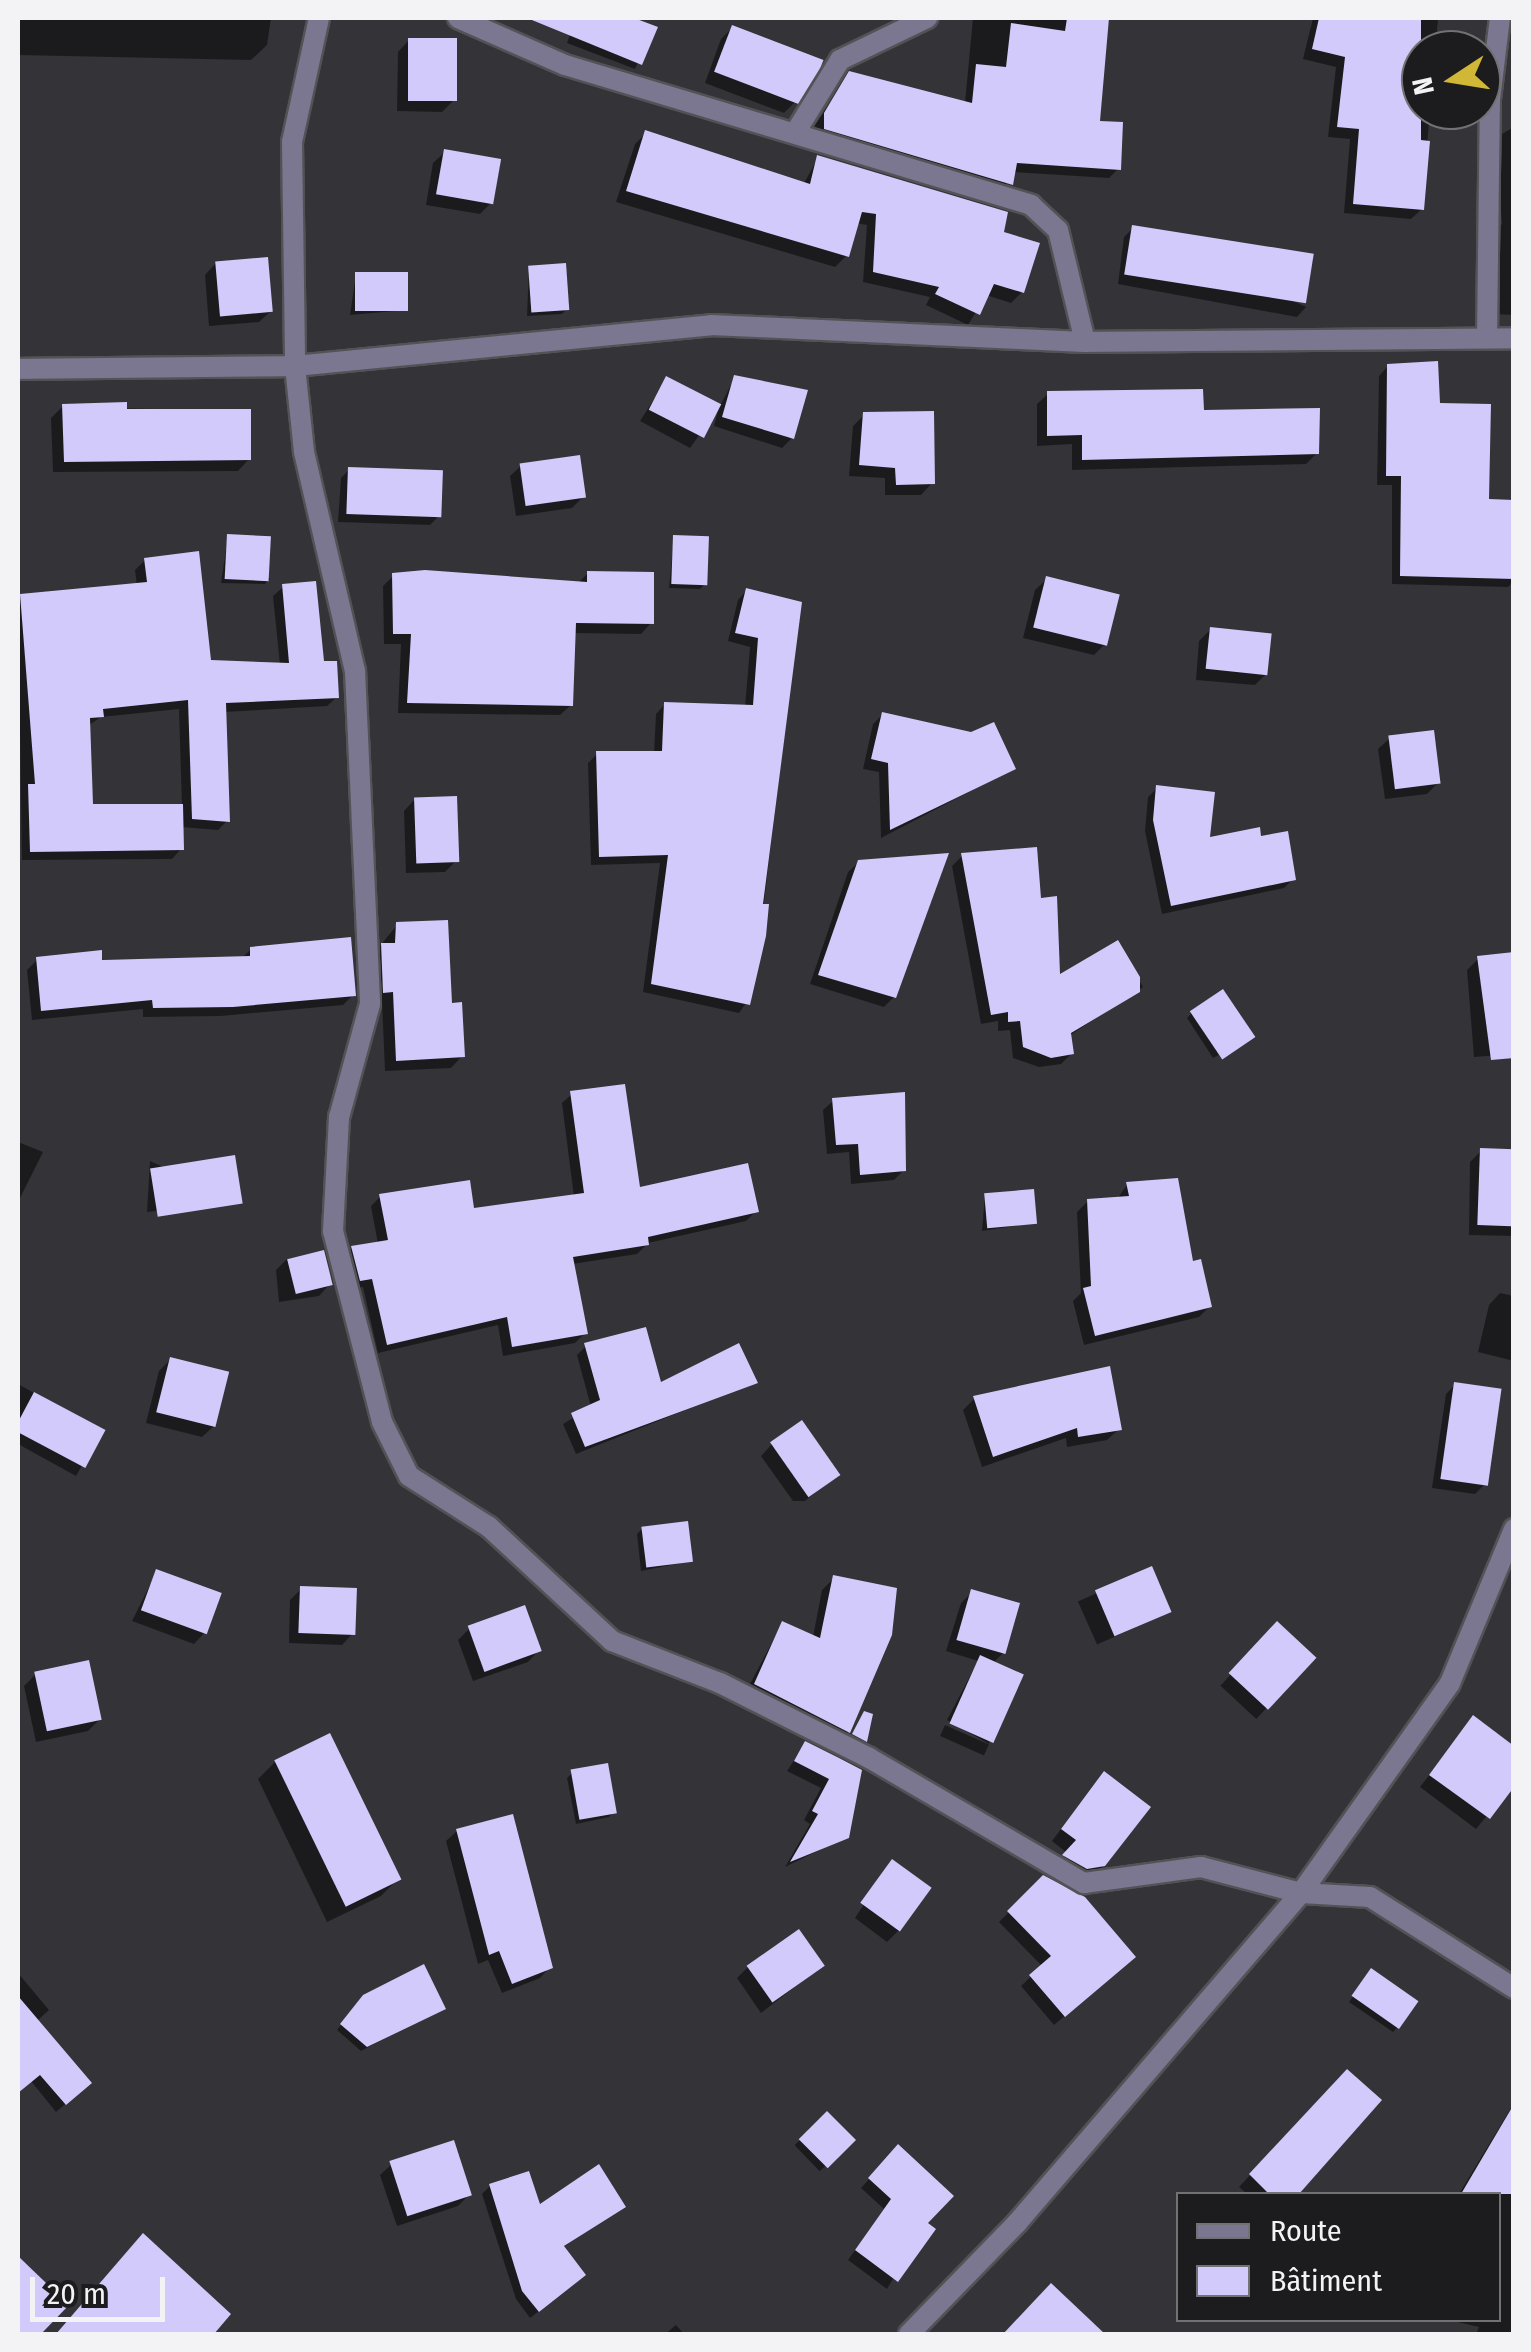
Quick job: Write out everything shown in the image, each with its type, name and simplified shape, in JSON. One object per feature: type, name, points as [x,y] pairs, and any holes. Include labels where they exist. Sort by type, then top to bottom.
[{"type":"street","points":[[319,18],[292,142],[295,366],[304,452],[356,671],[369,897],[370,1004],[340,1118],[333,1231],[382,1422],[410,1476],[489,1527],[603,1636],[720,1683],[869,1758],[1084,1883],[1202,1866],[1302,1893],[1370,1897],[1514,1988]]},
{"type":"street","points":[[458,18],[565,65],[1031,205],[1058,230],[1085,342]]},
{"type":"street","points":[[795,133],[840,60],[926,18]]},
{"type":"street","points":[[1486,338],[1490,99],[1500,18]]},
{"type":"street","points":[[18,369],[295,366],[678,326],[1085,342],[1514,338]]},
{"type":"street","points":[[909,2334],[1017,2223],[1302,1893],[1450,1683],[1514,1528]]},
{"type":"building","points":[[527,18],[634,18],[658,27],[642,65]]},
{"type":"building","points":[[1067,18],[1109,18],[1100,121],[1123,122],[1121,170],[1017,163],[1013,185],[824,129],[824,113],[849,71],[972,103],[976,64],[1006,67],[1011,23],[1065,31]]},
{"type":"building","points":[[1319,18],[1421,18],[1421,30],[1401,30],[1401,130],[1421,130],[1421,140],[1430,141],[1424,210],[1353,204],[1359,129],[1337,127],[1345,57],[1312,49]]},
{"type":"building","points":[[732,25],[823,60],[806,107],[714,72]]},
{"type":"building","points":[[408,38],[457,38],[457,101],[408,101]]},
{"type":"building","points":[[645,130],[810,184],[817,155],[1008,212],[1004,232],[1040,243],[1024,293],[994,284],[980,315],[935,294],[939,287],[873,272],[876,214],[862,212],[849,257],[626,191]]},
{"type":"building","points":[[444,149],[501,159],[493,204],[436,194]]},
{"type":"building","points":[[1132,225],[1314,254],[1306,303],[1124,274]]},
{"type":"building","points":[[268,257],[273,312],[220,316],[215,262]]},
{"type":"building","points":[[566,263],[569,310],[531,313],[528,266]]},
{"type":"building","points":[[355,272],[408,272],[408,311],[355,311]]},
{"type":"building","points":[[1438,361],[1440,403],[1491,404],[1489,499],[1514,500],[1514,579],[1400,576],[1401,476],[1386,476],[1387,364]]},
{"type":"building","points":[[734,375],[808,390],[794,439],[722,417]]},
{"type":"building","points":[[666,376],[721,404],[704,438],[649,410]]},
{"type":"building","points":[[1203,389],[1204,410],[1320,408],[1319,454],[1082,460],[1082,435],[1047,436],[1047,391]]},
{"type":"building","points":[[127,402],[127,409],[251,409],[251,460],[64,462],[62,404]]},
{"type":"building","points":[[934,411],[935,484],[896,485],[895,468],[859,465],[863,412]]},
{"type":"building","points":[[580,455],[586,498],[526,506],[520,463]]},
{"type":"building","points":[[348,467],[443,470],[441,517],[346,514]]},
{"type":"building","points":[[227,534],[271,536],[269,581],[225,579]]},
{"type":"building","points":[[673,535],[709,536],[707,585],[671,584]]},
{"type":"building","points":[[199,551],[211,660],[289,663],[282,584],[316,581],[324,661],[337,661],[339,698],[226,703],[230,822],[192,819],[188,700],[103,709],[104,717],[90,718],[93,804],[183,804],[184,850],[30,852],[28,784],[35,784],[20,594],[147,582],[144,558]]},
{"type":"building","points":[[425,570],[587,582],[587,571],[654,572],[654,624],[576,623],[573,706],[407,703],[411,634],[393,634],[392,573]]},
{"type":"building","points":[[1046,576],[1120,594],[1107,646],[1033,627]]},
{"type":"building","points":[[746,588],[802,602],[763,904],[769,904],[766,936],[750,1005],[651,984],[668,855],[599,857],[596,751],[662,751],[664,702],[753,705],[758,638],[735,633]]},
{"type":"building","points":[[1210,627],[1272,633],[1267,675],[1206,669]]},
{"type":"building","points":[[882,712],[971,732],[994,722],[1016,769],[890,830],[888,763],[871,759]]},
{"type":"building","points":[[1434,730],[1441,784],[1395,789],[1388,736]]},
{"type":"building","points":[[1156,785],[1215,792],[1210,837],[1260,827],[1261,836],[1288,831],[1296,880],[1171,906],[1153,820]]},
{"type":"building","points":[[457,796],[459,862],[416,863],[414,798]]},
{"type":"building","points":[[1037,847],[1041,898],[1057,896],[1060,974],[1118,940],[1140,977],[1140,992],[1071,1033],[1074,1054],[1051,1058],[1023,1047],[1020,1021],[1008,1022],[1008,1012],[991,1015],[961,853]]},
{"type":"building","points":[[949,853],[896,998],[818,975],[858,860]]},
{"type":"building","points":[[448,920],[452,1003],[462,1002],[465,1057],[396,1061],[393,992],[383,993],[381,943],[395,943],[396,922]]},
{"type":"building","points":[[351,937],[356,996],[233,1007],[153,1008],[152,1000],[41,1011],[36,957],[102,950],[102,960],[250,956],[250,947]]},
{"type":"building","points":[[1514,952],[1514,1058],[1491,1060],[1477,956]]},
{"type":"building","points":[[1223,989],[1255,1037],[1222,1059],[1190,1011]]},
{"type":"building","points":[[625,1084],[640,1187],[748,1163],[759,1212],[648,1237],[649,1245],[573,1257],[588,1334],[512,1347],[507,1317],[387,1345],[372,1279],[360,1281],[351,1246],[388,1240],[379,1194],[470,1180],[474,1208],[584,1193],[570,1091]]},
{"type":"building","points":[[905,1092],[906,1171],[860,1175],[858,1144],[836,1145],[832,1098]]},
{"type":"building","points":[[1480,1148],[1514,1149],[1511,1226],[1477,1225]]},
{"type":"building","points":[[235,1155],[243,1203],[158,1217],[150,1168]]},
{"type":"building","points":[[1178,1178],[1193,1261],[1201,1259],[1212,1307],[1095,1336],[1083,1288],[1091,1286],[1087,1199],[1129,1196],[1126,1182]]},
{"type":"building","points":[[1034,1189],[1037,1224],[987,1228],[984,1193]]},
{"type":"building","points":[[324,1250],[333,1285],[296,1294],[287,1259]]},
{"type":"building","points":[[646,1327],[661,1382],[739,1343],[758,1383],[585,1447],[571,1413],[600,1400],[584,1343]]},
{"type":"building","points":[[170,1357],[229,1372],[215,1427],[156,1412]]},
{"type":"building","points":[[1110,1366],[1122,1430],[1078,1437],[1077,1428],[993,1457],[973,1396]]},
{"type":"building","points":[[1454,1382],[1502,1389],[1488,1486],[1440,1479]]},
{"type":"building","points":[[34,1392],[106,1430],[85,1468],[18,1432],[18,1422]]},
{"type":"building","points":[[802,1420],[840,1475],[808,1497],[770,1442]]},
{"type":"building","points":[[688,1521],[693,1562],[646,1567],[641,1527]]},
{"type":"building","points":[[1152,1566],[1172,1612],[1114,1636],[1095,1590]]},
{"type":"building","points":[[156,1569],[222,1593],[207,1634],[141,1610]]},
{"type":"building","points":[[833,1575],[897,1588],[892,1635],[850,1733],[754,1684],[782,1621],[820,1638]]},
{"type":"building","points":[[300,1586],[357,1588],[355,1635],[298,1633]]},
{"type":"building","points":[[971,1589],[1020,1603],[1005,1654],[956,1640]]},
{"type":"building","points":[[525,1605],[542,1651],[484,1672],[468,1626]]},
{"type":"building","points":[[1277,1621],[1316,1658],[1268,1710],[1229,1673]]},
{"type":"building","points":[[980,1655],[1024,1675],[993,1743],[949,1724]]},
{"type":"building","points":[[89,1660],[102,1720],[47,1731],[34,1672]]},
{"type":"building","points":[[864,1711],[873,1714],[867,1742],[852,1734]]},
{"type":"building","points":[[1473,1715],[1514,1746],[1514,1787],[1490,1819],[1429,1775]]},
{"type":"building","points":[[330,1733],[401,1880],[346,1907],[274,1760]]},
{"type":"building","points":[[805,1741],[862,1770],[849,1838],[790,1862],[818,1814],[812,1811],[829,1779],[794,1761]]},
{"type":"building","points":[[608,1763],[617,1813],[579,1820],[571,1770]]},
{"type":"building","points":[[1104,1771],[1151,1807],[1105,1866],[1087,1869],[1062,1855],[1076,1840],[1061,1829]]},
{"type":"building","points":[[513,1814],[553,1968],[512,1984],[499,1951],[489,1955],[456,1829]]},
{"type":"building","points":[[892,1859],[932,1888],[900,1931],[860,1903]]},
{"type":"building","points":[[1043,1875],[1085,1897],[1136,1957],[1065,2017],[1029,1975],[1051,1956],[1007,1911]]},
{"type":"building","points":[[799,1929],[825,1966],[772,2003],[747,1966]]},
{"type":"building","points":[[424,1964],[446,2009],[367,2047],[340,2024],[363,1995]]},
{"type":"building","points":[[1371,1968],[1419,2001],[1399,2029],[1351,1996]]},
{"type":"building","points":[[18,1996],[92,2083],[66,2105],[40,2075],[18,2093]]},
{"type":"building","points":[[1347,2069],[1382,2100],[1301,2192],[1267,2192],[1249,2174]]},
{"type":"building","points":[[1514,2104],[1514,2194],[1462,2192]]},
{"type":"building","points":[[827,2111],[856,2140],[828,2168],[799,2139]]},
{"type":"building","points":[[454,2140],[472,2195],[407,2216],[389,2161]]},
{"type":"building","points":[[898,2144],[954,2196],[928,2223],[936,2229],[898,2282],[855,2250],[891,2199],[868,2178]]},
{"type":"building","points":[[599,2164],[626,2207],[564,2246],[586,2275],[539,2312],[522,2291],[489,2184],[529,2171],[540,2204]]},
{"type":"building","points":[[143,2233],[231,2314],[214,2334],[56,2334]]},
{"type":"building","points":[[18,2256],[69,2305],[41,2334],[18,2334]]},
{"type":"building","points":[[1051,2283],[1105,2334],[1003,2334]]}]
